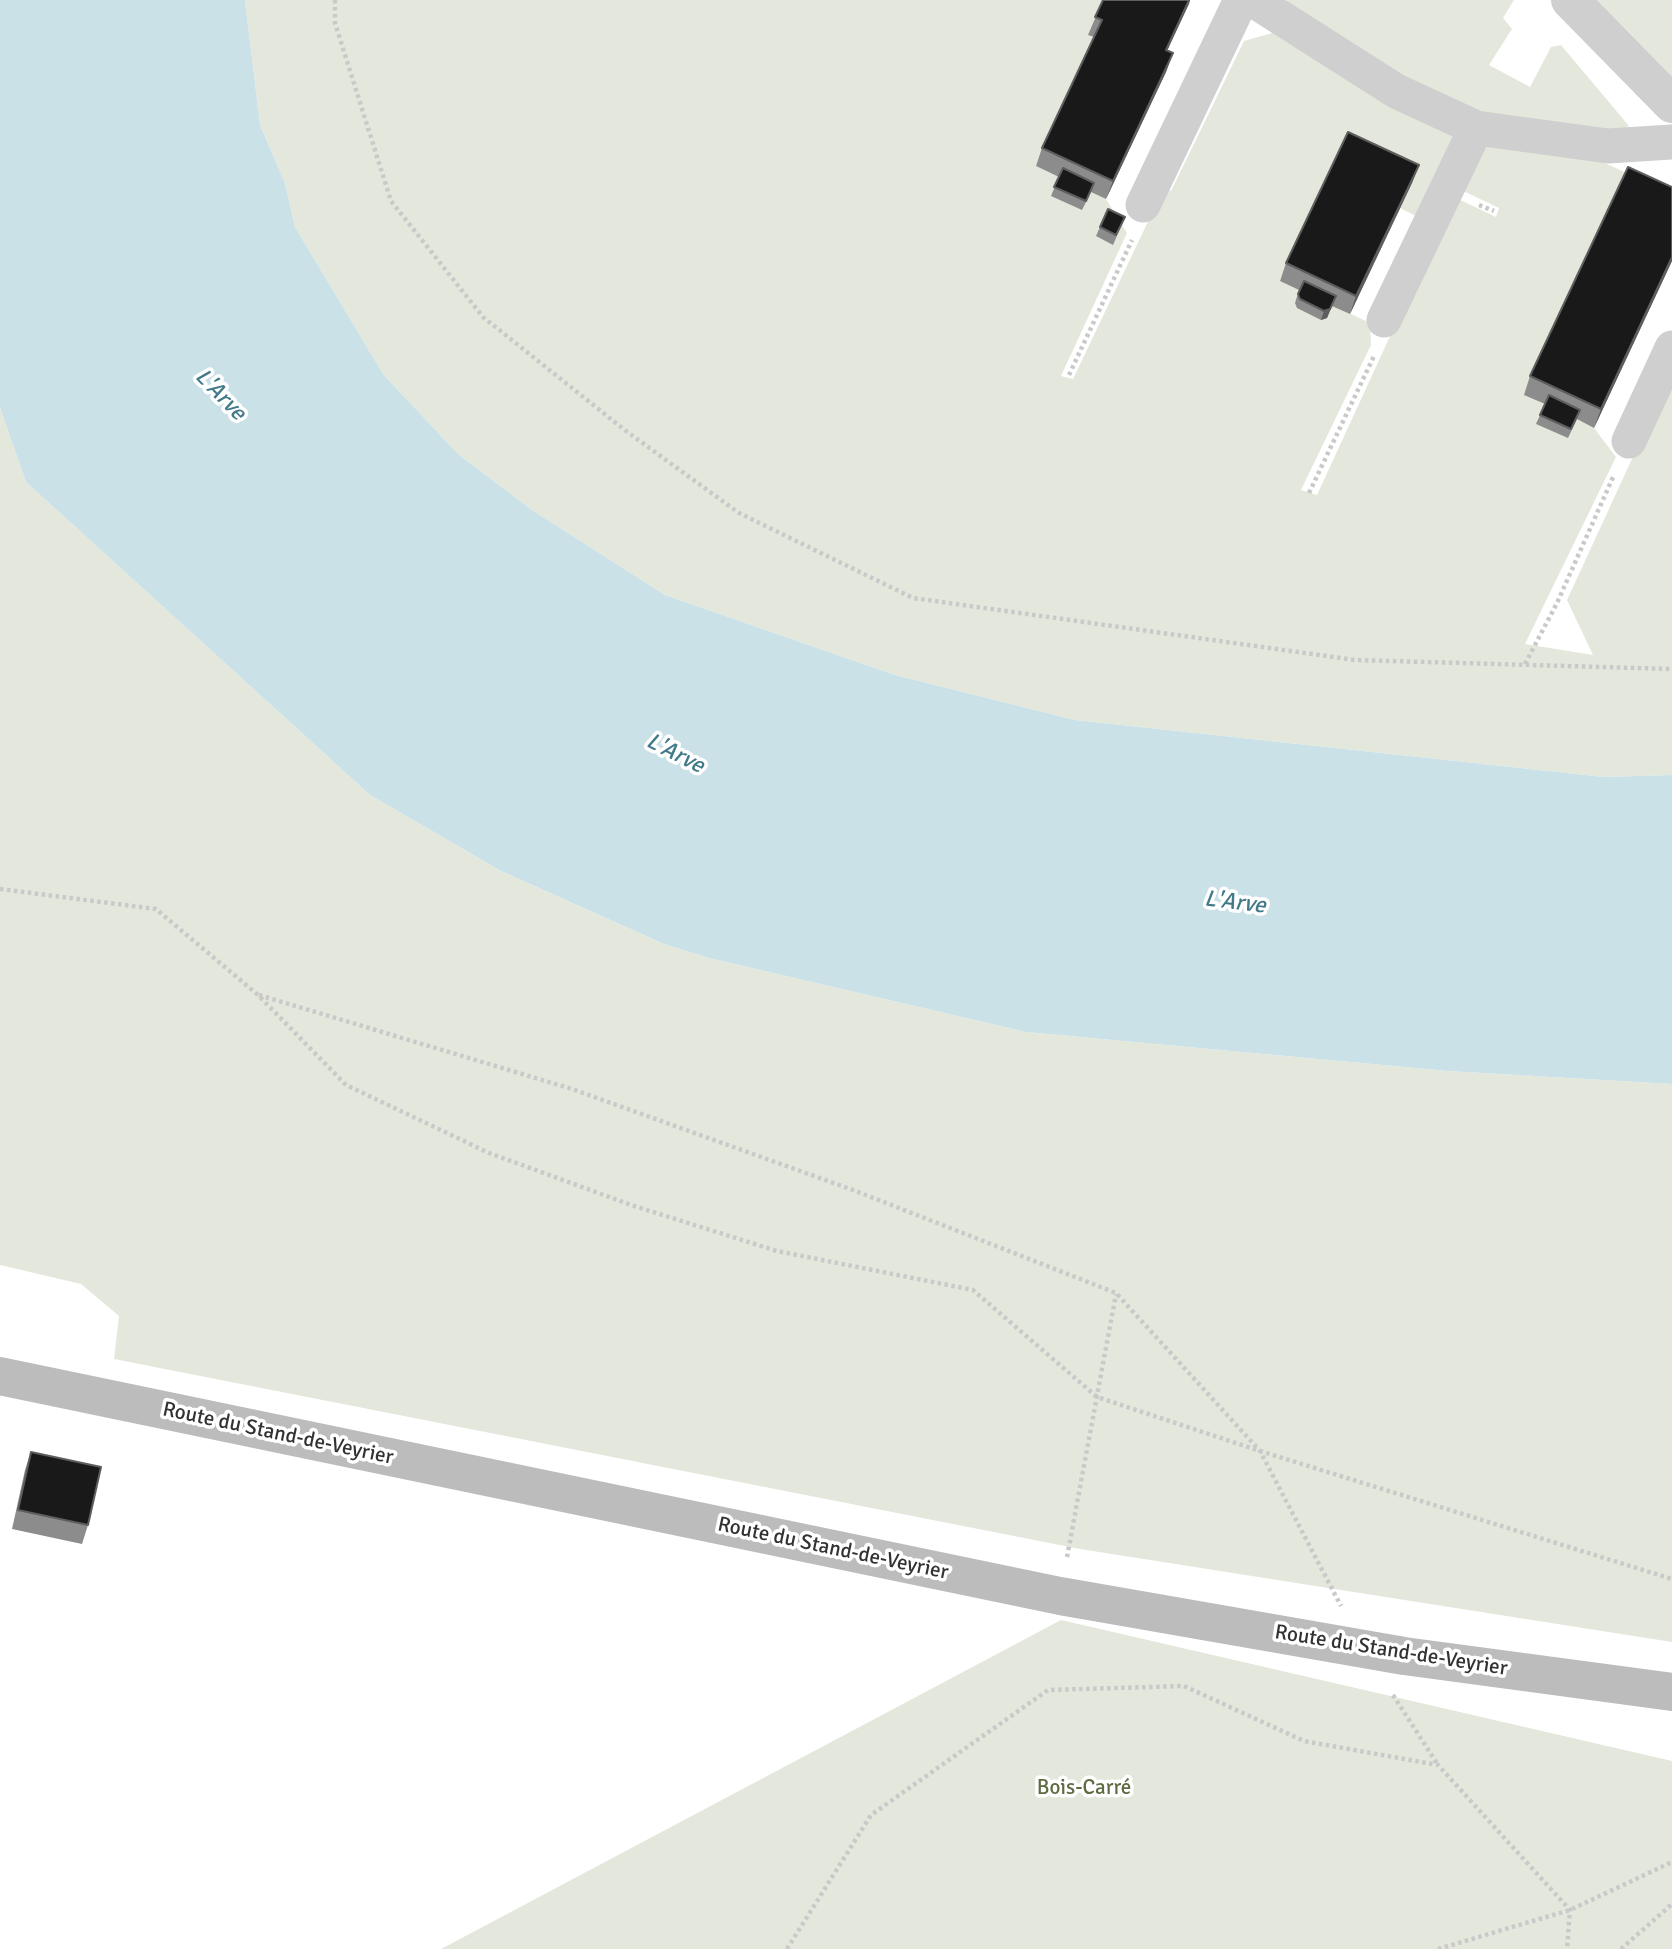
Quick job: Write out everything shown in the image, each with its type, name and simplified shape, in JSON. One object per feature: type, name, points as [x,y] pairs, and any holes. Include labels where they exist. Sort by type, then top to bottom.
[{"type":"main road","name":"Route du Stand-de-Veyrier","points":[[0,1376],[1060,1597],[1364,1648],[1672,1692]]},
{"type":"street","points":[[1143,205],[1241,0]]},
{"type":"street","points":[[1253,0],[1396,91],[1476,128],[1608,146],[1672,142]]},
{"type":"street","points":[[1570,0],[1672,104]]},
{"type":"street","points":[[1384,320],[1476,128]]},
{"type":"street","points":[[1629,441],[1672,348]]},
{"type":"path","points":[[335,0],[335,23],[391,201],[424,243],[483,317],[626,430],[739,513],[913,598],[1355,660],[1672,669]]},
{"type":"path","points":[[1069,375],[1142,219],[1143,205]]},
{"type":"path","points":[[1309,493],[1382,338],[1384,320]]},
{"type":"path","points":[[1525,664],[1557,603],[1629,441]]},
{"type":"path","points":[[0,889],[156,909],[258,995],[346,1085],[489,1153],[634,1206],[777,1251],[974,1290],[1097,1397],[1260,1451],[1672,1579]]},
{"type":"path","points":[[258,995],[572,1089],[853,1191],[1116,1293],[1260,1451],[1364,1648],[1438,1765],[1570,1910],[1567,1949]]},
{"type":"path","points":[[1060,1597],[1116,1293]]},
{"type":"path","points":[[787,1949],[871,1815],[1048,1690],[1184,1686],[1304,1741],[1438,1765]]},
{"type":"path","points":[[1437,1949],[1570,1910],[1672,1861]]},
{"type":"path","points":[[1621,1949],[1672,1904]]},
{"type":"green space","points":[[245,0],[1105,0],[1089,35],[1096,38],[1036,166],[1106,199],[1127,233],[1061,376],[1073,379],[1164,188],[1171,191],[1244,41],[1279,31],[1452,130],[1459,144],[1424,220],[1400,208],[1397,216],[1327,183],[1280,280],[1370,323],[1371,345],[1301,490],[1317,495],[1454,197],[1496,217],[1499,208],[1457,188],[1490,142],[1594,158],[1672,194],[1594,428],[1616,457],[1525,644],[1593,655],[1567,600],[1672,372],[1672,775],[1604,777],[1075,720],[895,675],[665,595],[532,510],[458,454],[383,374],[295,227],[285,183],[260,125]]},
{"type":"green space","points":[[1287,0],[1514,0],[1503,18],[1512,29],[1489,65],[1530,87],[1551,47],[1561,45],[1629,126],[1613,137],[1478,116],[1404,82],[1289,11]]},
{"type":"green space","points":[[1589,0],[1672,0],[1672,84]]},
{"type":"green space","points":[[0,408],[26,482],[370,795],[501,871],[664,944],[709,958],[1026,1032],[1448,1071],[1672,1084],[1672,1642],[1080,1549],[114,1359],[119,1316],[81,1284],[0,1265]]},
{"type":"green space","name":"Bois-Carré","points":[[1061,1620],[1672,1761],[1672,1949],[441,1949]]},
{"type":"water","name":"L'Arve","points":[[0,0],[245,0],[260,125],[285,183],[295,227],[383,374],[458,454],[532,510],[665,595],[895,675],[1075,720],[1604,777],[1672,775],[1672,1084],[1448,1071],[1026,1032],[709,958],[664,944],[501,871],[370,795],[26,482],[0,408]]},
{"type":"building","points":[[1103,0],[1189,0],[1166,50],[1173,53],[1113,181],[1042,148],[1102,20],[1095,17]]},
{"type":"building","points":[[1348,132],[1419,165],[1356,296],[1286,263]]},
{"type":"building","points":[[1628,167],[1672,187],[1672,257],[1601,409],[1530,376]]},
{"type":"building","points":[[1063,168],[1094,183],[1086,201],[1054,187]]},
{"type":"building","points":[[1108,209],[1125,217],[1116,235],[1100,227]]},
{"type":"building","points":[[1304,281],[1336,296],[1330,309],[1324,311],[1300,299],[1298,294]]},
{"type":"building","points":[[1549,395],[1580,410],[1571,429],[1540,415]]},
{"type":"building","points":[[31,1452],[101,1467],[88,1525],[18,1510]]}]
